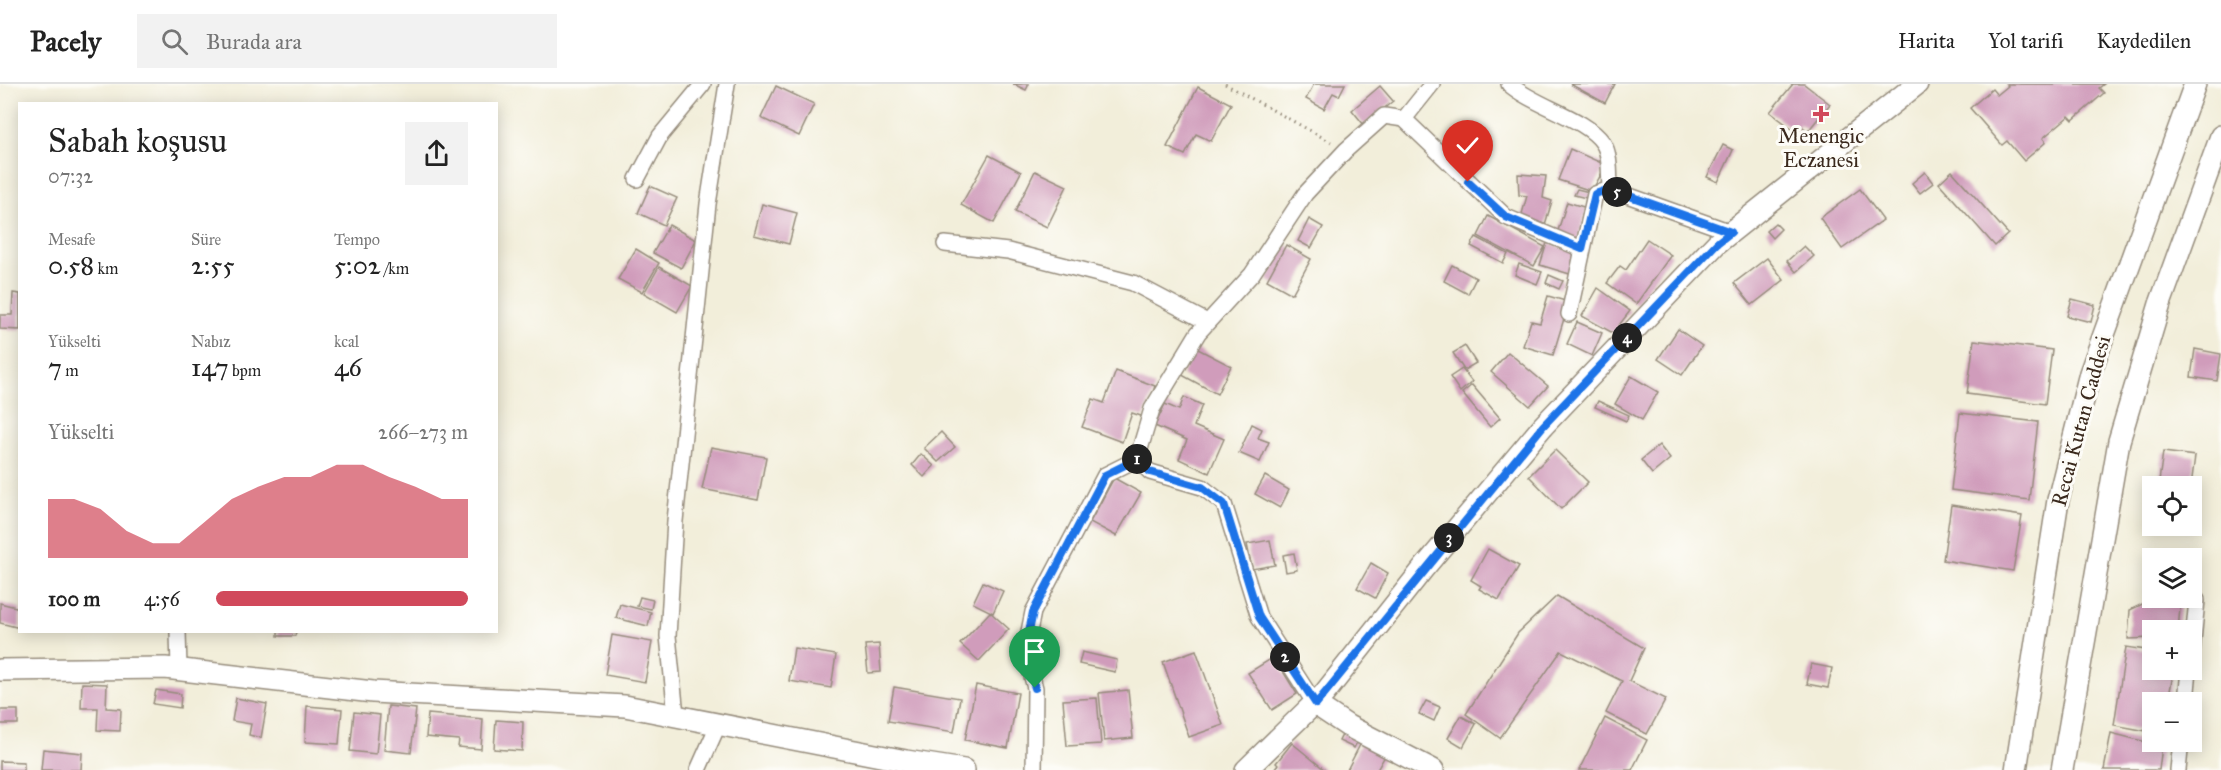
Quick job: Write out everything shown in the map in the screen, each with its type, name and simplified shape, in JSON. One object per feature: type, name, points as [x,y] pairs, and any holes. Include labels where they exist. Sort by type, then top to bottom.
[{"type":"street","points":[[637,179],[660,136],[704,84]]},
{"type":"street","points":[[676,715],[668,636],[675,520],[708,204],[727,84]]},
{"type":"street","points":[[1404,119],[1432,84]]},
{"type":"street","points":[[1509,84],[1555,112],[1588,128],[1604,144],[1610,189]]},
{"type":"street","points":[[1246,770],[1316,704],[1543,426],[1717,243],[1917,84]]},
{"type":"street","name":"Recai Kutan Caddesi","points":[[2016,770],[2058,500],[2090,373],[2195,84]]},
{"type":"street","points":[[1034,770],[1035,688],[1025,651],[1033,612],[1105,475],[1137,459],[1152,409],[1198,333],[1252,274],[1305,194],[1346,150],[1384,116],[1404,119],[1506,217],[1582,249]]},
{"type":"street","name":"Recai Kutan Caddesi","points":[[2061,770],[2119,441],[2160,304],[2221,136]]},
{"type":"street","points":[[1569,314],[1595,194],[1610,189],[1731,232]]},
{"type":"street","points":[[945,244],[1008,251],[1134,283],[1207,322]]},
{"type":"street","points":[[1137,459],[1150,472],[1202,487],[1224,504],[1259,617],[1316,704],[1348,726],[1433,770]]},
{"type":"street","points":[[178,633],[179,669]]},
{"type":"street","points":[[0,670],[179,669],[373,692],[625,706],[906,761],[964,770]]},
{"type":"street","points":[[698,770],[719,723]]},
{"type":"street","points":[[2178,770],[2180,752]]},
{"type":"path","points":[[1225,84],[1346,150]]},
{"type":"building","points":[[1013,84],[1029,84],[1026,90]]},
{"type":"building","points":[[1314,84],[1345,84],[1339,96],[1333,93],[1324,109],[1306,99]]},
{"type":"building","points":[[1570,84],[1615,84],[1605,103]]},
{"type":"building","points":[[1793,84],[1804,84],[1830,104],[1808,131],[1800,125],[1795,131],[1770,112]]},
{"type":"building","points":[[2006,84],[2104,84],[2099,88],[2104,93],[2073,120],[2069,116],[2043,138],[2046,142],[2024,161],[2007,141],[2002,145],[1970,108],[1992,89],[1997,95],[2008,86]]},
{"type":"building","points":[[776,86],[814,104],[799,136],[761,118]]},
{"type":"building","points":[[1380,86],[1393,101],[1364,125],[1352,110]]},
{"type":"building","points":[[1198,87],[1231,104],[1211,141],[1196,134],[1185,155],[1167,147]]},
{"type":"building","points":[[1723,145],[1733,150],[1718,182],[1707,177]]},
{"type":"building","points":[[1570,149],[1606,165],[1592,191],[1558,180]]},
{"type":"building","points":[[989,155],[1021,172],[994,223],[961,205]]},
{"type":"building","points":[[1035,171],[1067,186],[1047,227],[1015,212]]},
{"type":"building","points":[[1952,171],[2008,234],[1995,246],[1939,183]]},
{"type":"building","points":[[1925,172],[1933,183],[1920,193],[1912,183]]},
{"type":"building","points":[[1518,174],[1546,176],[1543,198],[1552,201],[1544,228],[1520,221],[1527,196],[1519,195]]},
{"type":"building","points":[[650,186],[677,198],[664,225],[638,213]]},
{"type":"building","points":[[1577,189],[1593,193],[1590,199],[1574,195]]},
{"type":"building","points":[[1860,189],[1883,220],[1842,249],[1820,218]]},
{"type":"building","points":[[1567,202],[1587,208],[1577,243],[1556,237]]},
{"type":"building","points":[[762,204],[797,213],[789,244],[754,235]]},
{"type":"building","points":[[1488,216],[1545,247],[1534,266],[1478,236]]},
{"type":"building","points":[[1309,219],[1323,227],[1311,248],[1298,241]]},
{"type":"building","points":[[1775,223],[1781,229],[1772,238],[1766,231]]},
{"type":"building","points":[[669,225],[696,240],[681,268],[653,253]]},
{"type":"building","points":[[1476,237],[1508,254],[1503,263],[1471,246]]},
{"type":"building","points":[[1647,239],[1671,255],[1636,304],[1607,283],[1620,266],[1626,270]]},
{"type":"building","points":[[1547,243],[1579,253],[1573,275],[1540,265]]},
{"type":"building","points":[[1286,245],[1311,259],[1292,294],[1267,280]]},
{"type":"building","points":[[1804,246],[1814,256],[1796,272],[1787,261]]},
{"type":"building","points":[[636,249],[659,263],[642,292],[618,279]]},
{"type":"building","points":[[1767,258],[1784,280],[1752,305],[1734,283]]},
{"type":"building","points":[[1519,264],[1542,272],[1537,284],[1515,275]]},
{"type":"building","points":[[1452,265],[1476,278],[1468,294],[1444,281]]},
{"type":"building","points":[[659,267],[692,286],[677,312],[644,293]]},
{"type":"building","points":[[1549,275],[1563,281],[1559,289],[1546,283]]},
{"type":"building","points":[[1598,288],[1630,311],[1613,333],[1582,316]]},
{"type":"building","points":[[13,293],[18,294],[18,330],[0,329],[0,315],[12,315]]},
{"type":"building","points":[[1548,296],[1569,302],[1553,355],[1523,346],[1531,321],[1540,323]]},
{"type":"building","points":[[2072,299],[2095,305],[2091,322],[2067,316]]},
{"type":"building","points":[[1577,322],[1602,333],[1592,356],[1567,344]]},
{"type":"building","points":[[1678,329],[1702,346],[1682,375],[1658,359]]},
{"type":"building","points":[[1974,340],[2052,350],[2045,404],[1967,394]]},
{"type":"building","points":[[1465,346],[1476,363],[1464,370],[1453,353]]},
{"type":"building","points":[[1196,348],[1231,366],[1217,394],[1182,375]]},
{"type":"building","points":[[2195,349],[2221,354],[2217,381],[2191,377]]},
{"type":"building","points":[[1508,352],[1548,386],[1530,406],[1491,372]]},
{"type":"building","points":[[1462,369],[1472,382],[1460,392],[1450,377]]},
{"type":"building","points":[[1116,371],[1155,386],[1144,417],[1132,413],[1122,442],[1082,427],[1093,399],[1104,403]]},
{"type":"building","points":[[1631,376],[1658,392],[1642,420],[1615,404]]},
{"type":"building","points":[[1472,385],[1500,418],[1490,427],[1462,393]]},
{"type":"building","points":[[1184,397],[1202,405],[1194,426],[1224,439],[1209,473],[1179,459],[1187,440],[1155,426],[1165,404],[1179,410]]},
{"type":"building","points":[[1598,401],[1629,415],[1626,421],[1595,407]]},
{"type":"building","points":[[1960,413],[2038,422],[2029,500],[1951,490]]},
{"type":"building","points":[[1252,424],[1262,429],[1258,438],[1269,442],[1260,462],[1239,453]]},
{"type":"building","points":[[941,432],[955,447],[938,462],[924,448]]},
{"type":"building","points":[[1659,445],[1670,459],[1652,474],[1641,460]]},
{"type":"building","points":[[711,447],[766,457],[758,500],[702,489]]},
{"type":"building","points":[[1555,450],[1588,482],[1561,509],[1529,476]]},
{"type":"building","points":[[2163,452],[2195,456],[2192,476],[2160,476]]},
{"type":"building","points":[[921,454],[934,466],[924,477],[912,465]]},
{"type":"building","points":[[1265,476],[1289,490],[1280,508],[1255,494]]},
{"type":"building","points":[[1114,478],[1141,493],[1116,536],[1090,522]]},
{"type":"building","points":[[1951,505],[2022,516],[2013,571],[1943,560]]},
{"type":"building","points":[[1270,540],[1275,565],[1252,569],[1247,544]]},
{"type":"building","points":[[1488,549],[1519,566],[1499,600],[1479,589],[1481,586],[1471,580]]},
{"type":"building","points":[[1294,553],[1297,570],[1286,572],[1283,555]]},
{"type":"building","points":[[1371,563],[1388,573],[1375,598],[1357,588]]},
{"type":"building","points":[[983,582],[1003,591],[993,613],[973,603]]},
{"type":"building","points":[[1557,596],[1644,648],[1629,681],[1666,699],[1647,734],[1606,713],[1622,681],[1561,651],[1500,738],[1466,714],[1518,633]]},
{"type":"building","points":[[640,597],[653,600],[651,609],[637,606]]},
{"type":"building","points":[[0,603],[18,608],[18,628],[0,623]]},
{"type":"building","points":[[620,604],[651,612],[648,626],[616,618]]},
{"type":"building","points":[[2142,604],[2142,608],[2180,608],[2179,620],[2142,620],[2142,638],[2128,639],[2130,610]]},
{"type":"building","points":[[990,612],[1009,629],[979,661],[960,644]]},
{"type":"building","points":[[278,633],[296,633],[295,636],[278,636]]},
{"type":"building","points":[[612,635],[652,642],[645,682],[605,675]]},
{"type":"building","points":[[879,644],[881,672],[868,673],[865,645]]},
{"type":"building","points":[[2126,647],[2142,649],[2142,680],[2172,680],[2170,692],[2142,692],[2142,730],[2114,725]]},
{"type":"building","points":[[794,648],[836,655],[831,688],[789,681]]},
{"type":"building","points":[[1196,650],[1223,725],[1189,737],[1163,662]]},
{"type":"building","points":[[1082,652],[1117,660],[1115,672],[1079,664]]},
{"type":"building","points":[[1274,657],[1297,694],[1272,710],[1248,673]]},
{"type":"building","points":[[1811,664],[1832,668],[1828,688],[1807,684]]},
{"type":"building","points":[[82,683],[107,684],[106,708],[121,709],[120,731],[97,730],[98,708],[81,708]]},
{"type":"building","points":[[976,685],[1018,693],[1008,748],[965,740]]},
{"type":"building","points":[[894,687],[960,698],[954,732],[888,721]]},
{"type":"building","points":[[156,690],[181,694],[180,708],[153,704]]},
{"type":"building","points":[[1128,690],[1133,738],[1104,741],[1099,693]]},
{"type":"building","points":[[236,698],[267,704],[261,738],[249,735],[251,724],[232,721]]},
{"type":"building","points":[[1097,698],[1101,744],[1067,746],[1063,700]]},
{"type":"building","points":[[1426,701],[1440,707],[1434,721],[1419,714]]},
{"type":"building","points":[[307,706],[342,709],[339,744],[305,742]]},
{"type":"building","points":[[388,706],[416,709],[411,753],[384,750]]},
{"type":"building","points":[[0,710],[18,710],[18,724],[0,724]]},
{"type":"building","points":[[354,712],[380,715],[376,754],[350,751]]},
{"type":"building","points":[[428,714],[483,719],[481,749],[458,747],[459,740],[426,737]]},
{"type":"building","points":[[1461,716],[1476,724],[1463,747],[1448,738]]},
{"type":"building","points":[[1605,718],[1647,740],[1632,770],[1579,770]]},
{"type":"building","points":[[496,720],[523,722],[522,751],[494,749]]},
{"type":"building","points":[[1343,733],[1358,740],[1354,748],[1339,741]]},
{"type":"building","points":[[2111,733],[2142,741],[2142,752],[2161,752],[2159,770],[2104,770]]},
{"type":"building","points":[[1362,741],[1386,754],[1377,770],[1347,770]]},
{"type":"building","points":[[1292,743],[1325,770],[1274,770],[1278,765],[1276,763]]},
{"type":"building","points":[[43,749],[82,753],[81,770],[41,770]]},
{"type":"building","points":[[0,761],[24,762],[24,770],[0,770]]},
{"type":"place","name":"Menengic Eczanesi","points":[[1821,114]]},
{"type":"route","points":[[1035,688],[1025,651],[1033,612],[1105,475],[1137,459],[1150,472],[1202,487],[1224,504],[1259,617],[1316,704],[1423,569],[1543,426],[1717,243],[1731,232],[1610,189],[1595,194],[1582,249],[1506,217],[1468,182]]}]
